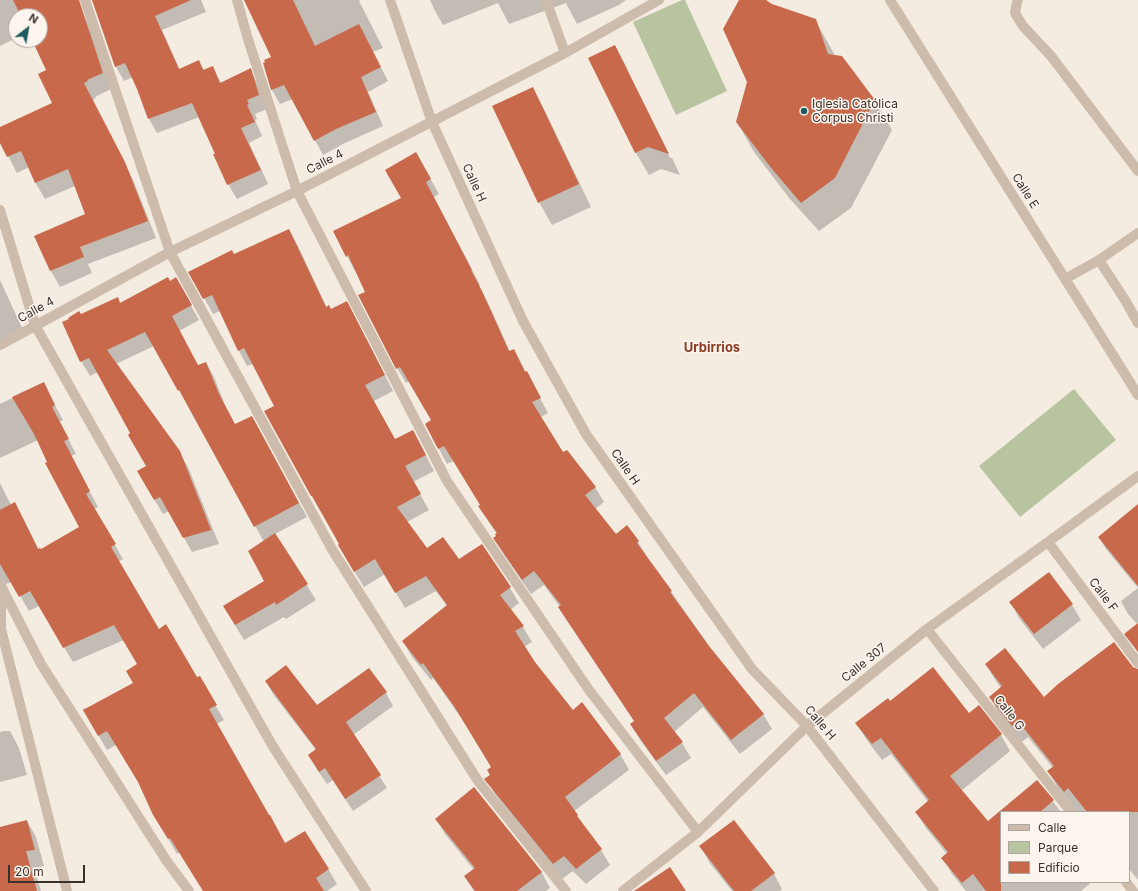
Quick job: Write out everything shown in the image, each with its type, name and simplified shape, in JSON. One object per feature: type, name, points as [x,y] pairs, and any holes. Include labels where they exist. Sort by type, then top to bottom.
[{"type":"street","points":[[85,0],[170,252],[333,551],[478,781],[566,891]]},
{"type":"street","points":[[237,0],[247,36],[297,191],[447,481],[589,690],[698,832]]},
{"type":"street","name":"Calle H","points":[[390,0],[432,122],[523,321],[586,434],[752,669],[807,726],[934,891]]},
{"type":"street","points":[[546,0],[565,53]]},
{"type":"street","name":"Calle 4","points":[[0,345],[170,252],[297,191],[432,122],[565,53],[660,0]]},
{"type":"street","name":"Calle E","points":[[890,0],[1138,395]]},
{"type":"street","points":[[1018,0],[1015,13],[1023,26],[1050,56],[1138,171]]},
{"type":"street","points":[[0,210],[35,326],[272,745],[366,891]]},
{"type":"street","points":[[1065,280],[1099,260],[1138,233]]},
{"type":"street","points":[[1099,260],[1138,324]]},
{"type":"street","name":"Calle 307","points":[[623,891],[698,832],[807,726],[927,629],[1138,476]]},
{"type":"street","name":"Calle F","points":[[1048,542],[1138,663]]},
{"type":"street","points":[[1,585],[1,629],[67,891]]},
{"type":"street","points":[[1,585],[41,664],[166,860],[188,891]]},
{"type":"street","name":"Calle G","points":[[927,629],[1070,811]]},
{"type":"street","points":[[1127,883],[1133,891]]},
{"type":"green space","points":[[685,0],[727,91],[676,115],[633,22]]},
{"type":"green space","points":[[1074,389],[1116,440],[1020,517],[979,466]]},
{"type":"building","points":[[13,0],[79,0],[103,73],[87,80],[88,81],[84,83],[125,162],[148,221],[80,247],[84,257],[50,271],[34,236],[85,214],[68,169],[35,183],[21,151],[7,157],[0,143],[0,127],[52,103],[38,74],[46,70],[36,48],[48,48],[48,8],[17,8]]},
{"type":"building","points":[[92,0],[191,0],[155,16],[179,69],[199,60],[203,70],[213,66],[220,83],[251,68],[259,95],[247,100],[249,104],[247,105],[255,122],[241,128],[261,170],[227,185],[192,103],[148,119],[137,89],[125,63],[115,67]]},
{"type":"building","points":[[244,0],[293,0],[315,46],[359,24],[381,67],[361,77],[376,112],[336,129],[314,141],[284,85],[271,90],[263,63],[265,62],[264,60],[271,57]]},
{"type":"building","name":"Iglesia Católica Corpus Christi","points":[[739,0],[766,0],[772,4],[816,19],[828,54],[842,56],[875,100],[835,178],[801,203],[772,169],[736,122],[747,82],[723,29]]},
{"type":"building","points":[[615,45],[669,154],[648,147],[635,153],[588,58]]},
{"type":"building","points":[[533,87],[579,184],[538,203],[492,106]]},
{"type":"building","points":[[416,152],[431,179],[426,182],[472,270],[509,351],[514,349],[525,372],[527,371],[541,398],[532,402],[563,452],[567,450],[596,487],[585,495],[616,534],[627,525],[639,541],[637,543],[672,591],[670,592],[709,646],[764,714],[731,740],[694,693],[664,718],[683,742],[656,761],[630,724],[634,721],[558,607],[561,605],[534,571],[522,580],[493,538],[497,533],[478,506],[480,505],[444,446],[438,449],[425,424],[431,420],[400,367],[396,369],[358,295],[365,292],[348,255],[346,257],[333,231],[401,198],[385,170]]},
{"type":"building","points":[[289,229],[326,307],[329,305],[331,309],[347,301],[385,375],[365,385],[395,439],[413,430],[426,455],[405,466],[421,494],[397,507],[427,548],[443,537],[459,559],[482,544],[511,587],[500,595],[524,626],[515,631],[535,662],[573,710],[582,702],[621,754],[565,797],[578,815],[577,816],[602,849],[576,869],[564,856],[553,864],[484,779],[490,775],[487,770],[491,767],[454,706],[423,663],[421,665],[402,641],[447,605],[426,576],[395,593],[375,559],[354,572],[264,411],[274,406],[244,348],[238,351],[212,295],[203,299],[188,272],[232,250],[234,254]]},
{"type":"building","points":[[168,277],[170,281],[176,277],[192,305],[172,316],[198,365],[206,362],[219,394],[235,424],[252,416],[299,503],[254,527],[179,390],[178,391],[145,332],[107,350],[180,451],[211,530],[183,538],[160,497],[154,500],[137,471],[146,466],[128,435],[130,433],[89,358],[80,362],[62,322],[69,319],[68,318],[79,311],[81,314],[118,297],[120,303]]},
{"type":"building","points":[[44,382],[55,405],[52,407],[69,439],[64,441],[90,491],[86,494],[116,544],[111,547],[159,629],[166,624],[197,677],[200,676],[217,705],[209,709],[285,843],[305,831],[329,869],[316,878],[324,891],[203,891],[170,838],[168,839],[153,815],[138,782],[107,731],[98,736],[83,710],[133,683],[126,671],[137,664],[114,625],[63,648],[30,591],[19,597],[0,564],[0,510],[15,502],[38,549],[41,549],[79,527],[45,463],[47,462],[34,434],[12,397]]},
{"type":"building","points":[[1138,504],[1138,586],[1098,537]]},
{"type":"building","points":[[275,533],[308,584],[276,605],[275,602],[235,625],[223,606],[264,581],[248,551]]},
{"type":"building","points":[[1049,572],[1073,604],[1034,634],[1009,602]]},
{"type":"building","points":[[1138,623],[1138,652],[1124,634]]},
{"type":"building","points":[[1114,642],[1133,667],[1138,669],[1138,812],[1086,811],[1068,788],[1064,792],[1047,771],[1054,766],[1018,721],[1012,726],[989,697],[1002,686],[985,664],[1005,648],[1044,697],[1058,684]]},
{"type":"building","points":[[286,665],[317,705],[369,668],[387,692],[346,722],[381,775],[345,799],[325,768],[319,772],[308,755],[316,749],[265,681]]},
{"type":"building","points":[[933,667],[969,713],[979,705],[1002,734],[950,776],[988,821],[1037,780],[1054,800],[1041,811],[1000,811],[1001,891],[986,891],[973,874],[962,883],[941,858],[948,852],[915,812],[929,800],[881,738],[872,744],[855,723],[888,698],[890,701]]},
{"type":"building","points":[[474,787],[542,872],[517,891],[475,891],[464,876],[475,868],[435,819]]},
{"type":"building","points":[[27,820],[35,850],[26,851],[37,891],[0,891],[0,827]]},
{"type":"building","points":[[734,820],[775,873],[751,891],[734,891],[699,846]]},
{"type":"building","points":[[670,867],[686,891],[634,891]]},
{"type":"place","name":"Iglesia Católica Corpus Christi","points":[[804,111]]},
{"type":"district","name":"Urbirrios","points":[[712,348]]}]
